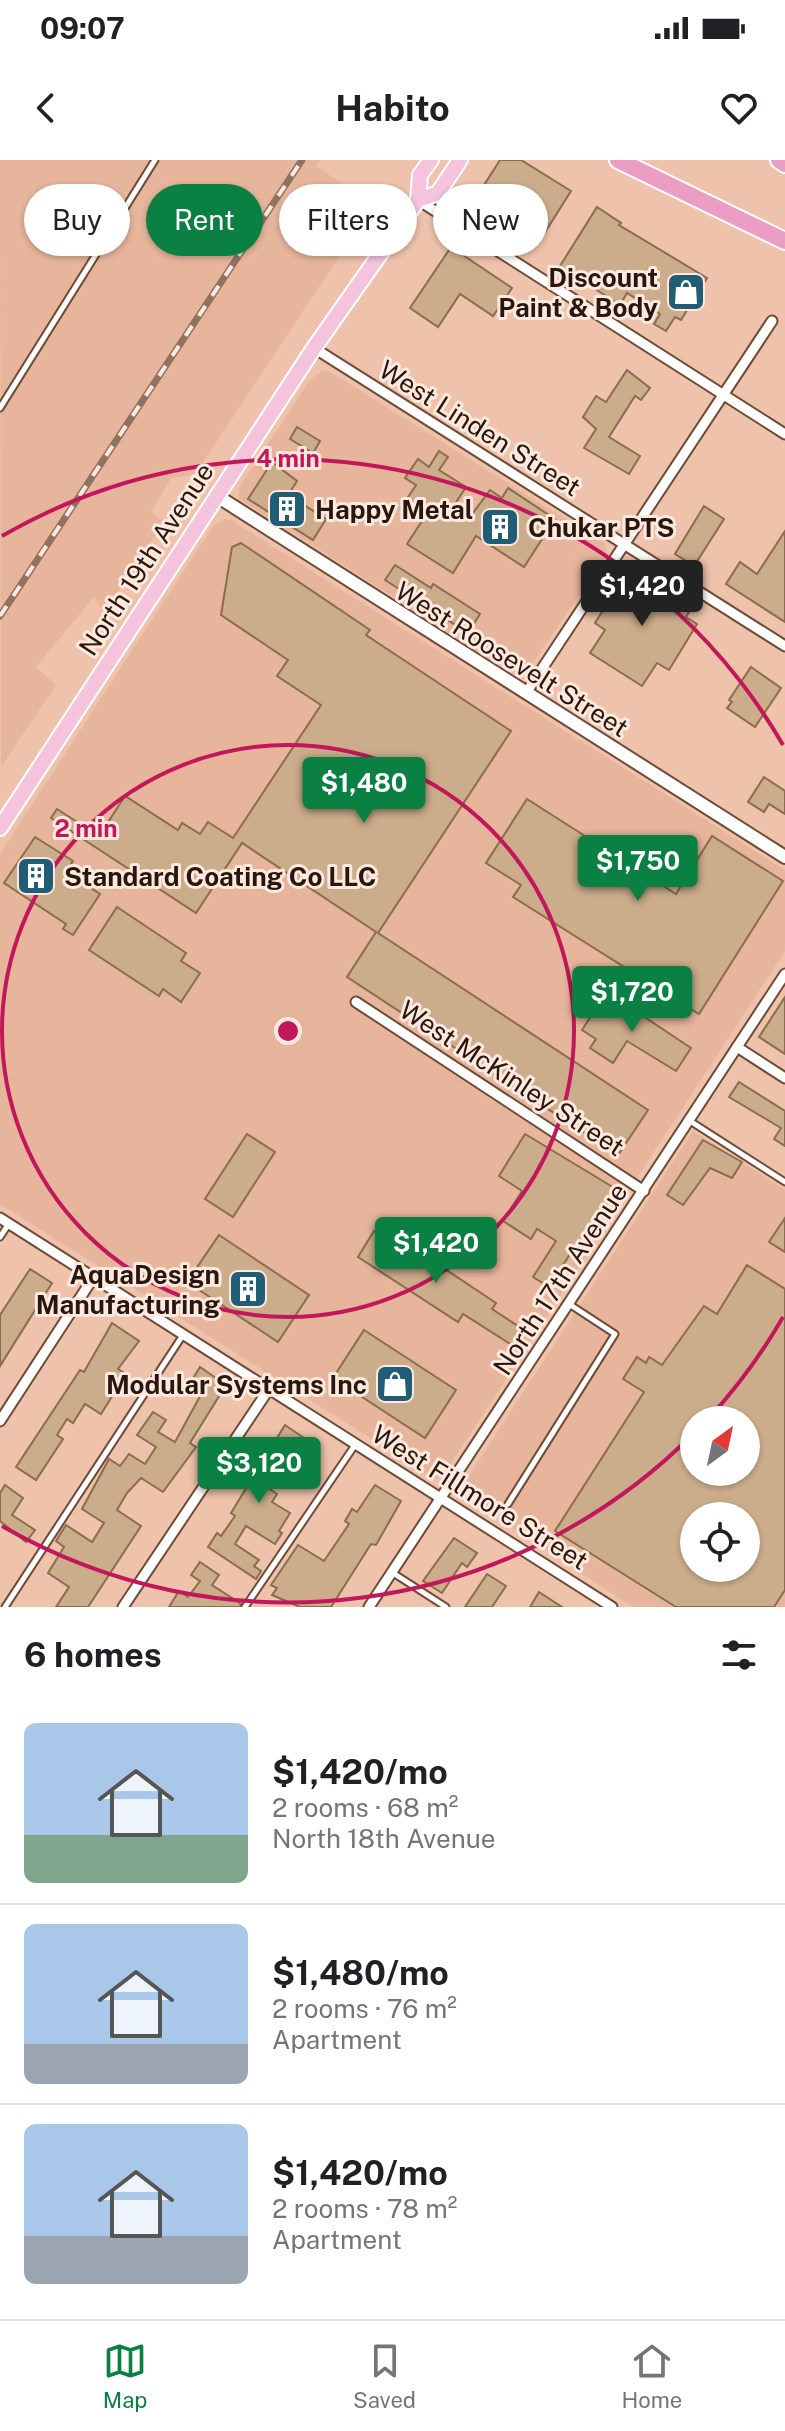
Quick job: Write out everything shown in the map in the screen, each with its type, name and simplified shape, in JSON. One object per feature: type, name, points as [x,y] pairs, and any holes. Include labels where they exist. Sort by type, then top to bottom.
[{"type":"highway","points":[[618,160],[782,239]]},
{"type":"highway","points":[[779,160],[785,164]]},
{"type":"main road","name":"North 19th Avenue","points":[[0,828],[314,348],[418,200],[420,175],[431,160]]},
{"type":"main road","name":"North 19th Avenue","points":[[418,200],[438,193],[460,160]]},
{"type":"street","points":[[418,200],[785,434]]},
{"type":"street","points":[[526,693],[772,321]]},
{"type":"street","name":"West Linden Street","points":[[314,348],[785,646]]},
{"type":"street","name":"West Roosevelt Street","points":[[217,496],[785,857]]},
{"type":"street","name":"North 17th Avenue","points":[[369,1607],[785,974]]},
{"type":"street","name":"West McKinley Street","points":[[356,1002],[644,1191]]},
{"type":"street","points":[[737,1047],[785,1078]]},
{"type":"street","name":"West Fillmore Street","points":[[4,1221],[612,1607]]},
{"type":"street","points":[[0,1421],[93,1278]]},
{"type":"street","points":[[123,1607],[269,1389]]},
{"type":"lane","points":[[0,408],[155,160]]},
{"type":"lane","points":[[690,1121],[785,1182]]},
{"type":"lane","points":[[0,1237],[4,1221]]},
{"type":"lane","points":[[508,1504],[615,1334],[569,1304]]},
{"type":"lane","points":[[5,1607],[183,1335]]},
{"type":"lane","points":[[245,1607],[356,1444]]},
{"type":"lane","points":[[391,1572],[446,1607]]},
{"type":"shaded area","points":[[0,160],[320,160],[316,166],[343,184],[279,184],[279,256],[339,256],[195,474],[171,478],[151,512],[164,522],[104,613],[94,597],[36,667],[56,685],[1,767]]},
{"type":"shaded area","points":[[322,371],[329,371],[605,544],[607,555],[525,674],[515,674],[239,499],[239,488],[310,380]]},
{"type":"shaded area","points":[[225,519],[785,870],[785,951],[444,1474],[435,1479],[0,1204],[0,854],[213,526]]},
{"type":"shaded area","points":[[693,1131],[785,1190],[785,1607],[633,1607],[461,1494],[463,1485]]},
{"type":"building","points":[[500,160],[521,160],[571,191],[548,227],[548,184],[485,184]]},
{"type":"building","points":[[597,207],[621,223],[619,225],[707,278],[681,320],[675,317],[666,331],[654,324],[660,314],[627,293],[620,305],[560,266]]},
{"type":"building","points":[[445,256],[464,256],[512,288],[493,316],[460,294],[438,327],[410,308]]},
{"type":"building","points":[[627,370],[650,388],[641,400],[635,396],[609,437],[640,456],[629,474],[584,448],[596,429],[583,417],[596,396],[606,402]]},
{"type":"building","points":[[297,427],[320,441],[313,453],[290,439]]},
{"type":"building","points":[[439,451],[448,457],[439,470],[466,487],[453,507],[470,517],[490,490],[502,498],[508,488],[555,519],[524,567],[476,536],[453,573],[407,544],[422,521],[401,508],[416,485],[405,478],[418,459],[429,467]]},
{"type":"building","name":"Happy Metal","points":[[272,462],[297,481],[288,495],[326,519],[313,540],[248,499]]},
{"type":"building","points":[[704,506],[724,519],[694,566],[675,554]]},
{"type":"building","points":[[785,531],[785,622],[726,584],[740,562],[757,574]]},
{"type":"building","points":[[241,543],[370,630],[366,635],[511,731],[378,933],[648,1110],[618,1155],[347,977],[376,932],[242,843],[196,913],[51,818],[57,809],[99,836],[125,796],[178,830],[182,823],[200,834],[208,822],[233,838],[321,705],[277,676],[288,660],[221,615],[232,547]]},
{"type":"building","points":[[395,565],[431,588],[433,584],[480,614],[468,633],[385,580]]},
{"type":"building","points":[[633,570],[692,607],[686,617],[697,624],[669,670],[657,663],[642,686],[590,653],[605,630],[595,623],[624,577],[627,579]]},
{"type":"building","points":[[751,667],[781,688],[755,727],[727,708]]},
{"type":"building","points":[[764,777],[785,791],[785,814],[769,804],[764,812],[748,802]]},
{"type":"building","points":[[527,799],[676,894],[712,836],[783,881],[699,1014],[513,897],[521,885],[486,863]]},
{"type":"building","points":[[35,837],[73,861],[69,867],[82,876],[79,880],[100,894],[73,935],[63,929],[66,924],[4,883]]},
{"type":"building","points":[[117,907],[186,953],[181,961],[200,973],[181,1002],[163,989],[159,996],[89,950]]},
{"type":"building","points":[[607,992],[691,1048],[676,1071],[627,1041],[613,1063],[590,1048],[596,1039],[582,1030]]},
{"type":"building","points":[[785,997],[785,1054],[759,1037]]},
{"type":"building","points":[[739,1082],[785,1111],[785,1146],[774,1139],[781,1128],[729,1097]]},
{"type":"building","points":[[247,1134],[275,1152],[233,1217],[205,1199]]},
{"type":"building","points":[[525,1134],[616,1189],[549,1287],[533,1277],[556,1241],[537,1229],[531,1239],[503,1221],[522,1191],[499,1176]]},
{"type":"building","points":[[703,1140],[742,1162],[732,1178],[710,1168],[683,1205],[667,1195]]},
{"type":"building","points":[[785,1218],[785,1252],[769,1242]]},
{"type":"building","points":[[374,1231],[393,1243],[397,1237],[496,1303],[492,1309],[524,1330],[515,1347],[463,1314],[458,1322],[358,1257]]},
{"type":"building","name":"AquaDesign Manufacturing","points":[[219,1235],[309,1295],[278,1342],[187,1282]]},
{"type":"building","points":[[747,1265],[785,1289],[785,1590],[774,1607],[676,1607],[555,1531],[644,1392],[623,1379],[637,1357],[646,1363],[649,1357],[662,1365],[704,1306],[717,1314]]},
{"type":"building","points":[[30,1269],[52,1283],[0,1366],[0,1315]]},
{"type":"building","points":[[112,1323],[139,1341],[118,1369],[126,1374],[101,1414],[85,1404],[73,1423],[67,1419],[57,1435],[63,1439],[36,1480],[16,1467],[80,1370],[84,1372]]},
{"type":"building","name":"Modular Systems Inc","points":[[364,1330],[456,1390],[425,1438],[333,1378]]},
{"type":"building","points":[[200,1367],[226,1385],[190,1443],[196,1447],[163,1492],[141,1478],[127,1493],[117,1510],[141,1526],[88,1607],[56,1607],[69,1587],[48,1573],[64,1547],[56,1541],[66,1525],[92,1542],[104,1523],[82,1509],[109,1459],[120,1466],[129,1454],[145,1464],[156,1447],[137,1435],[153,1412],[166,1420],[158,1432],[175,1442],[204,1389],[192,1380]]},
{"type":"building","points":[[285,1425],[307,1440],[294,1459],[289,1456],[268,1488],[277,1494],[272,1502],[290,1513],[279,1531],[282,1533],[275,1544],[246,1526],[235,1544],[259,1560],[254,1566],[261,1571],[256,1579],[208,1547],[217,1533],[221,1536],[235,1516],[231,1513]]},
{"type":"building","points":[[5,1485],[23,1498],[12,1515],[35,1530],[26,1542],[0,1521],[0,1493]]},
{"type":"building","points":[[375,1485],[401,1501],[376,1545],[371,1544],[331,1607],[300,1607],[272,1595],[277,1588],[271,1585],[298,1545],[324,1561],[349,1524],[345,1521],[352,1509],[357,1512]]},
{"type":"building","points":[[454,1538],[477,1553],[467,1567],[462,1563],[442,1593],[423,1581]]},
{"type":"building","points":[[200,1562],[219,1575],[212,1585],[241,1604],[240,1607],[169,1607],[179,1591],[188,1597],[200,1581],[191,1575]]},
{"type":"building","points":[[487,1574],[506,1586],[492,1607],[465,1607]]},
{"type":"building","points":[[539,1592],[562,1607],[530,1607]]},
{"type":"railway","points":[[0,616],[302,160]]},
{"type":"place","name":"Discount Paint & Body","points":[[686,292]]},
{"type":"place","name":"Happy Metal","points":[[287,509]]},
{"type":"place","name":"Chukar PTS","points":[[500,527]]},
{"type":"place","name":"Standard Coating Co LLC","points":[[36,876]]},
{"type":"place","name":"AquaDesign Manufacturing","points":[[248,1289]]},
{"type":"place","name":"Modular Systems Inc","points":[[395,1384]]}]
